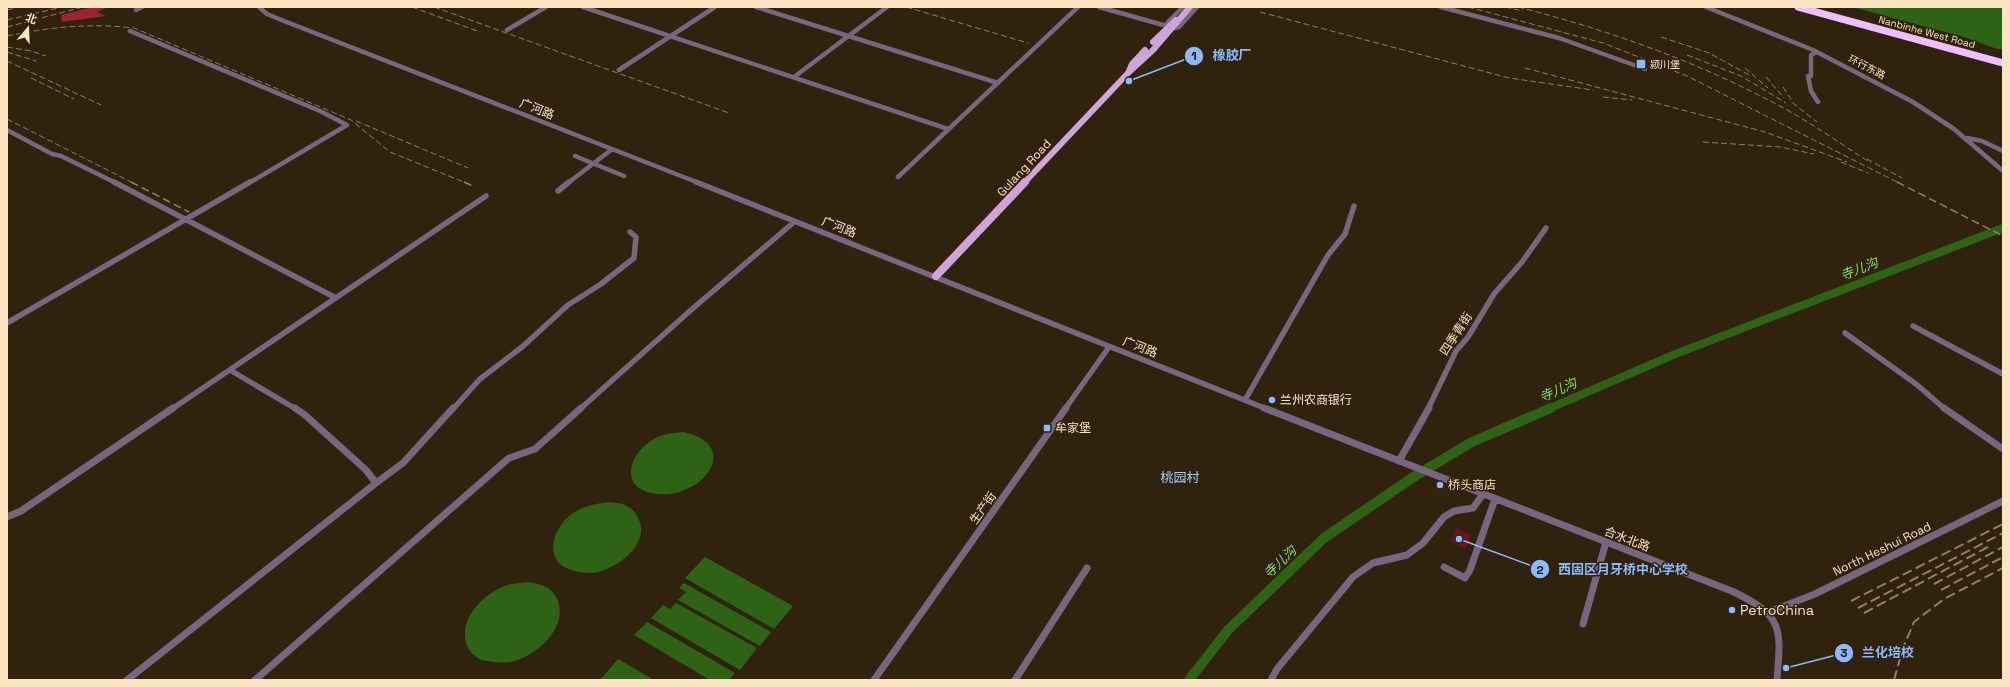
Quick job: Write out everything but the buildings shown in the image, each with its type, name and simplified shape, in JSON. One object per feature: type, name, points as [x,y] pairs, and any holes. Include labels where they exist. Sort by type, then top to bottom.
[{"type":"highway","name":"Nanbinhe West Road","points":[[1798,7],[2003,62]]},
{"type":"highway","name":"Nanbinhe West Road","points":[[1808,7],[2003,62]]},
{"type":"main road","name":"Gulang Road","points":[[936,276],[1128,73],[1138,65],[1190,7]]},
{"type":"street","points":[[136,10],[142,7]]},
{"type":"street","name":"广河路","points":[[259,7],[268,14],[284,21],[794,222],[936,276],[1108,347],[1431,473]]},
{"type":"street","points":[[507,30],[546,7]]},
{"type":"street","points":[[583,7],[948,129]]},
{"type":"street","points":[[619,70],[715,7]]},
{"type":"street","points":[[756,7],[998,83]]},
{"type":"street","points":[[794,78],[887,7]]},
{"type":"street","points":[[898,177],[1078,7]]},
{"type":"street","points":[[1099,7],[1171,27]]},
{"type":"street","name":"Gulang Road","points":[[1183,7],[1167,23],[1171,27],[1179,27],[1197,7]]},
{"type":"street","points":[[1441,7],[1559,38],[1645,69]]},
{"type":"street","name":"环行东路","points":[[1706,7],[1817,52],[1927,110],[1965,138],[2003,171]]},
{"type":"street","points":[[7,323],[187,221],[335,134],[347,125],[320,111],[130,31]]},
{"type":"street","points":[[1817,52],[1811,55],[1810,60],[1812,65],[1812,74],[1808,76],[1811,91],[1818,102]]},
{"type":"street","points":[[7,130],[52,154],[61,156],[90,170],[336,298]]},
{"type":"street","points":[[1965,138],[1982,141],[2003,151]]},
{"type":"street","points":[[558,191],[611,150]]},
{"type":"street","points":[[575,156],[624,176]]},
{"type":"street","points":[[7,517],[17,514],[486,196]]},
{"type":"street","points":[[1245,400],[1328,254],[1344,234],[1354,206]]},
{"type":"street","points":[[255,680],[508,458],[535,449],[681,318],[794,222]]},
{"type":"street","name":"四季青街","points":[[1399,461],[1420,426],[1456,350],[1468,337],[1494,294],[1522,262],[1546,228]]},
{"type":"street","points":[[127,680],[403,463],[480,379],[522,347],[568,305],[601,284],[634,258],[636,237],[630,232]]},
{"type":"street","points":[[1913,326],[2003,374]]},
{"type":"street","points":[[1845,333],[1916,384],[1941,406],[2003,449]]},
{"type":"street","name":"生产街","points":[[874,680],[1108,347]]},
{"type":"street","points":[[230,370],[280,398],[305,415],[333,442],[366,470],[376,484]]},
{"type":"street","name":"合水北路","points":[[1431,473],[1734,592],[1752,601],[1769,612],[1778,627],[1780,634],[1777,680]]},
{"type":"street","points":[[1271,680],[1277,669],[1353,577],[1373,563],[1407,555],[1423,543],[1444,517],[1454,511],[1473,508],[1483,494]]},
{"type":"street","points":[[1444,567],[1465,578],[1470,570],[1495,499]]},
{"type":"street","name":"North Heshui Road","points":[[1769,612],[1815,594],[2003,501]]},
{"type":"street","points":[[1583,624],[1606,542]]},
{"type":"street","points":[[1015,680],[1087,568]]},
{"type":"shaded area","points":[[92,7],[107,7],[97,12],[106,16],[62,22],[61,15]]},
{"type":"shaded area","points":[[1852,7],[2003,7],[2003,49],[1997,49],[1964,37]]},
{"type":"shaded area","points":[[683,432],[702,439],[711,449],[713,460],[709,472],[699,482],[685,490],[669,494],[651,493],[641,489],[635,484],[631,477],[633,461],[638,454],[651,441],[662,435]]},
{"type":"shaded area","points":[[610,502],[628,506],[637,516],[641,529],[637,545],[617,564],[602,571],[585,573],[564,567],[557,560],[554,552],[554,542],[562,524],[569,516],[578,510],[594,504]]},
{"type":"shaded area","points":[[1457,528],[1471,535],[1465,549],[1451,542]]},
{"type":"shaded area","points":[[705,557],[793,606],[774,629],[685,578]]},
{"type":"shaded area","points":[[529,582],[548,588],[557,599],[560,611],[555,630],[542,646],[515,661],[498,662],[482,660],[474,656],[467,646],[465,633],[467,623],[476,606],[492,592],[502,587],[511,584]]},
{"type":"shaded area","points":[[684,583],[771,632],[760,646],[678,600],[686,592],[679,588]]},
{"type":"shaded area","points":[[676,603],[757,648],[740,670],[651,618],[663,605],[670,609]]},
{"type":"shaded area","points":[[647,622],[735,673],[729,680],[710,680],[634,635]]},
{"type":"shaded area","points":[[618,659],[654,680],[600,680]]},
{"type":"waterway","name":"寺儿沟","points":[[1548,409],[1673,355],[2003,228]]},
{"type":"waterway","name":"寺儿沟","points":[[1189,680],[1228,630],[1324,538],[1415,476],[1472,442],[1551,408]]},
{"type":"railway","points":[[7,10],[19,7]]},
{"type":"railway","points":[[7,27],[83,7]]},
{"type":"railway","points":[[412,7],[480,32]]},
{"type":"railway","points":[[434,7],[729,113]]},
{"type":"railway","points":[[906,7],[1028,43]]},
{"type":"railway","points":[[1468,7],[1603,43],[1687,76],[1899,183]]},
{"type":"railway","points":[[1505,7],[1523,11]]},
{"type":"railway","points":[[1518,7],[1553,16],[1623,38],[1657,50],[1724,78],[1789,111],[1871,163]]},
{"type":"railway","points":[[7,20],[58,8]]},
{"type":"railway","points":[[1260,12],[1509,78],[1593,90]]},
{"type":"railway","points":[[7,36],[54,28],[86,26],[134,28],[351,120],[390,152],[466,183]]},
{"type":"railway","points":[[1661,37],[1709,53],[1749,75]]},
{"type":"railway","points":[[7,47],[31,51],[46,56]]},
{"type":"railway","points":[[7,52],[36,61]]},
{"type":"railway","points":[[1687,55],[1741,76],[1786,103]]},
{"type":"railway","points":[[7,61],[101,105]]},
{"type":"railway","points":[[1525,68],[1765,132],[1847,162]]},
{"type":"railway","points":[[1745,68],[1768,88]]},
{"type":"railway","points":[[1766,77],[1784,98]]},
{"type":"railway","points":[[31,78],[74,99]]},
{"type":"railway","points":[[1783,87],[1794,104],[1817,122]]},
{"type":"railway","points":[[1603,97],[1632,100]]},
{"type":"railway","points":[[7,119],[133,183]]},
{"type":"railway","points":[[356,121],[468,168]]},
{"type":"railway","points":[[1703,142],[1780,147],[1814,154]]},
{"type":"railway","points":[[1867,159],[1902,178]]},
{"type":"railway","points":[[1841,162],[1868,173]]},
{"type":"railway","points":[[131,182],[189,212]]},
{"type":"railway","points":[[464,182],[473,186]]},
{"type":"railway","points":[[1897,182],[2003,236]]},
{"type":"railway","points":[[1851,601],[2003,524]]},
{"type":"railway","points":[[1858,608],[2003,533]]},
{"type":"railway","points":[[1864,613],[1988,547]]},
{"type":"railway","points":[[1934,584],[2003,547]]},
{"type":"railway","points":[[1941,590],[2003,557]]},
{"type":"railway","points":[[1894,680],[1903,648],[1914,622],[1944,599],[2003,568]]},
{"type":"place","name":"颍川堡","points":[[1641,64]]},
{"type":"place","name":"橡胶厂","points":[[1129,81]]},
{"type":"place","name":"兰州农商银行","points":[[1272,400]]},
{"type":"place","name":"牟家堡","points":[[1047,428]]},
{"type":"place","name":"桥头商店","points":[[1440,485]]},
{"type":"place","name":"西固区月牙桥中心学校","points":[[1459,539]]},
{"type":"place","name":"PetroChina","points":[[1732,610]]},
{"type":"place","name":"兰化培校","points":[[1786,668]]},
{"type":"district","name":"桃园村","points":[[1180,477]]}]
